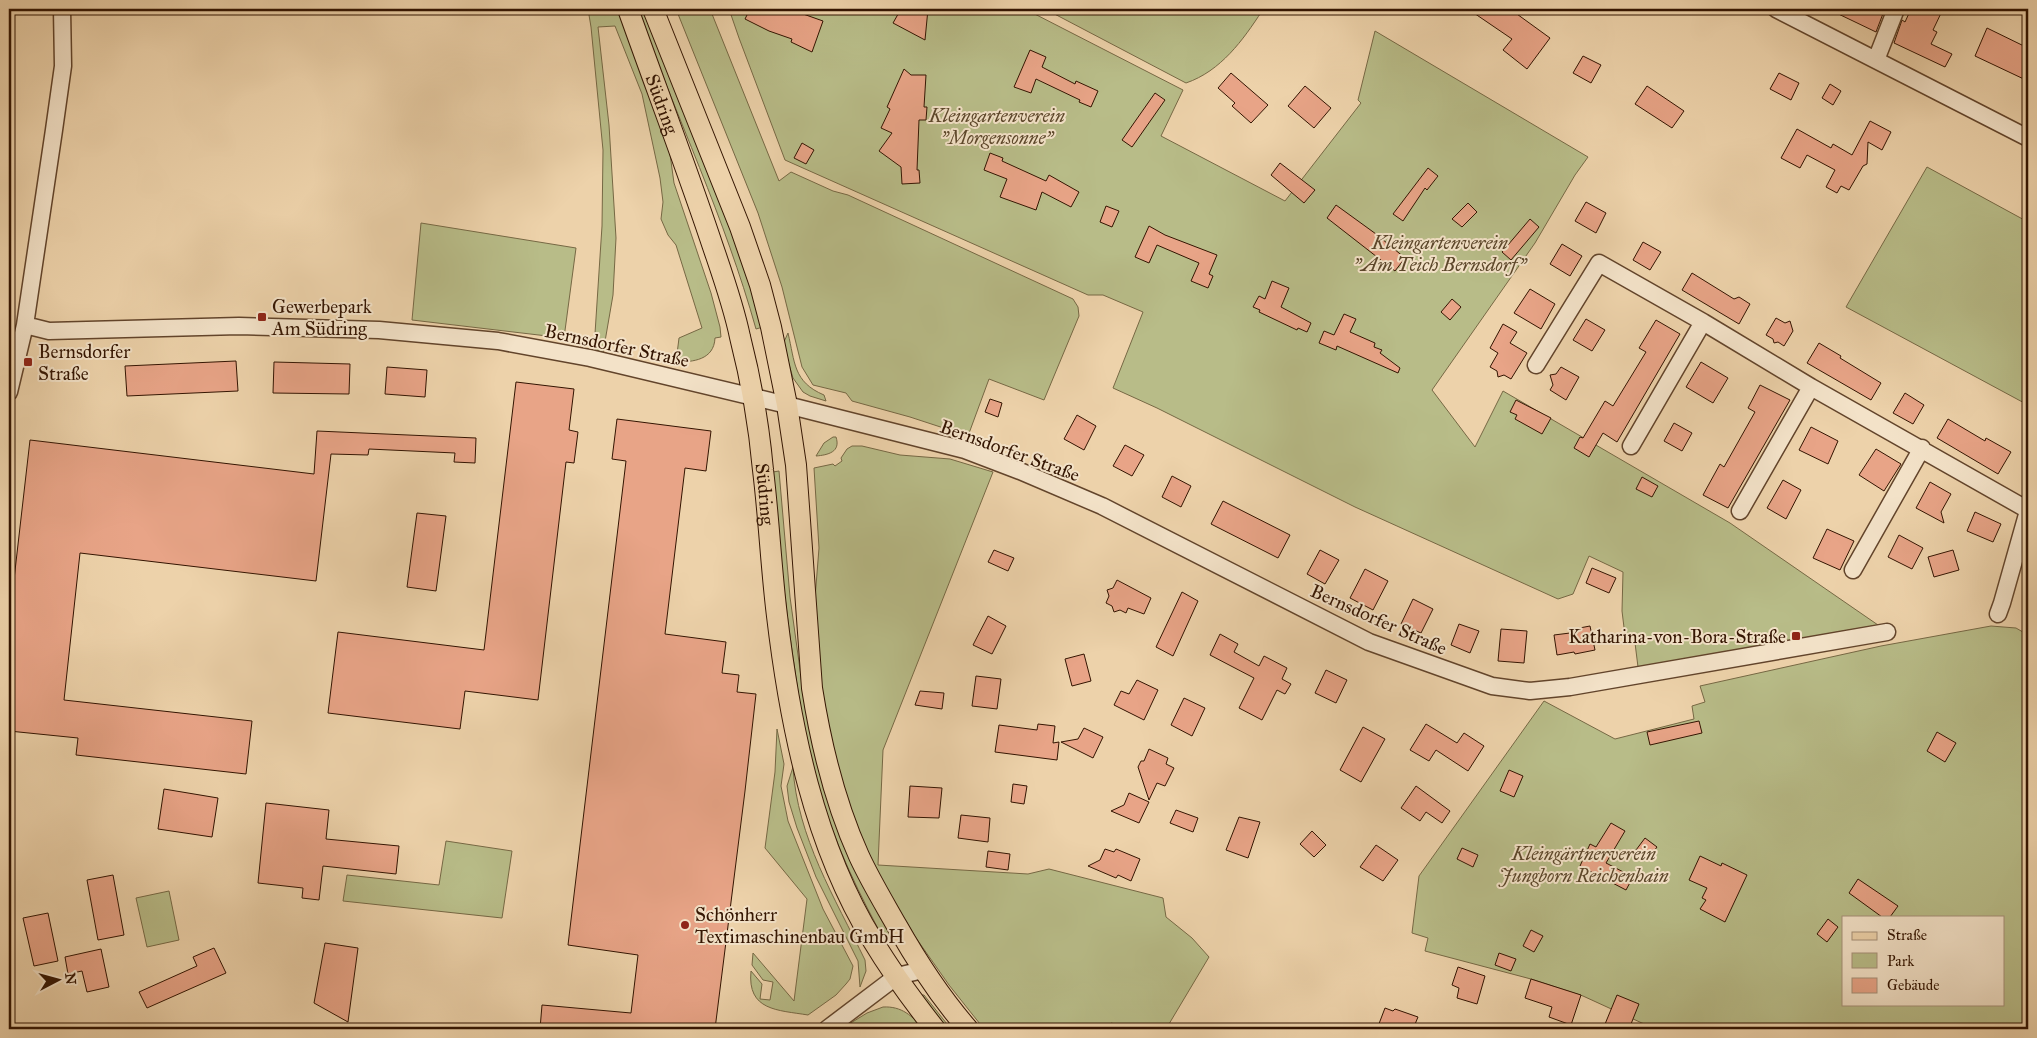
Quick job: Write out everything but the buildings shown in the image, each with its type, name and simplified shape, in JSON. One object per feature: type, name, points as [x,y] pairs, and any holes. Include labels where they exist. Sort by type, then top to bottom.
[{"type":"main road","name":"Südring","points":[[628,9],[672,126],[728,290],[740,336],[763,468],[776,614],[791,713],[814,808],[831,854],[872,940],[935,1029]]},
{"type":"main road","name":"Südring","points":[[653,9],[753,263],[771,327],[787,405],[796,465],[808,658],[816,718],[845,821],[859,856],[923,970],[968,1029]]},
{"type":"street","points":[[9,392],[25,325],[63,66],[62,9]]},
{"type":"street","points":[[1776,9],[2028,138]]},
{"type":"street","points":[[1876,60],[1896,9]]},
{"type":"street","points":[[1536,365],[1599,263],[1703,322],[1811,387],[1922,448],[2028,510],[1998,614]]},
{"type":"street","points":[[1631,446],[1703,322]]},
{"type":"street","name":"Bernsdorfer Straße","points":[[25,325],[49,331],[239,326],[293,327],[379,330],[488,340],[590,358],[787,405],[965,450],[1020,471],[1102,506],[1369,642],[1492,686],[1530,691],[1560,688],[1888,632]]},
{"type":"street","points":[[1740,511],[1811,387]]},
{"type":"street","points":[[1854,570],[1922,448]]},
{"type":"street","points":[[827,1029],[897,976],[923,970]]},
{"type":"green space","points":[[588,9],[619,9],[669,147],[674,183],[711,293],[720,327],[721,337],[715,338],[711,351],[696,360],[676,362],[679,338],[702,328],[676,245],[668,235],[661,219],[663,202],[660,178],[642,94],[615,26],[598,27],[609,125],[616,238],[613,295],[603,353],[594,349],[602,226],[603,150]]},
{"type":"green space","points":[[637,9],[645,9],[739,247],[763,327],[756,329],[730,247]]},
{"type":"green space","points":[[676,9],[710,9],[779,181],[791,172],[833,191],[848,195],[1073,299],[1078,307],[1079,316],[1044,400],[989,379],[968,436],[852,401],[846,393],[813,385],[802,367],[782,287],[758,213]]},
{"type":"green space","points":[[729,9],[1025,9],[1183,90],[1161,136],[1285,201],[1361,103],[1358,100],[1375,31],[1588,157],[1575,175],[1535,243],[1432,390],[1475,447],[1503,391],[1730,523],[1878,625],[1638,667],[1635,643],[1626,644],[1622,611],[1623,572],[1589,556],[1573,594],[1558,599],[1355,507],[1113,388],[1143,312],[1103,295],[1088,295],[785,160]]},
{"type":"green space","points":[[1045,9],[1262,9],[1262,11],[1239,43],[1220,63],[1199,78],[1186,83]]},
{"type":"green space","points":[[1927,167],[2028,222],[2028,405],[1846,307]]},
{"type":"green space","points":[[421,223],[576,248],[564,338],[412,320]]},
{"type":"green space","points":[[788,333],[797,370],[806,384],[824,395],[826,401],[803,392],[793,378],[783,344]]},
{"type":"green space","points":[[836,437],[837,442],[835,449],[829,454],[816,456],[824,443]]},
{"type":"green space","points":[[852,446],[862,446],[900,455],[950,459],[993,472],[883,750],[878,865],[1028,874],[1049,869],[1163,898],[1166,917],[1192,938],[1209,957],[1166,1029],[1135,1029],[1111,1023],[1108,1029],[984,1029],[949,985],[916,938],[873,864],[859,833],[834,752],[820,682],[814,611],[819,548],[814,468],[833,464],[835,466],[842,461],[841,458],[847,449]]},
{"type":"green space","points":[[779,471],[790,597],[802,684],[897,939],[887,945],[858,890],[841,852],[826,813],[808,748],[785,597],[773,472]]},
{"type":"green space","name":"Kleingärtnerverein Jungborn Reichenhain","points":[[1991,626],[2016,628],[2028,635],[2028,1029],[1655,1029],[1583,996],[1531,979],[1425,951],[1428,938],[1412,933],[1419,876],[1544,701],[1615,739],[1694,719],[1692,706],[1705,702],[1700,686],[1881,646]]},
{"type":"green space","points":[[777,729],[784,764],[781,786],[788,821],[823,909],[853,966],[850,979],[836,995],[808,1015],[786,1012],[767,1006],[759,1001],[754,994],[751,984],[751,971],[762,984],[760,999],[770,1000],[773,982],[763,980],[752,965],[753,953],[794,1001],[807,899],[765,848],[775,772]]},
{"type":"green space","points":[[793,767],[796,793],[810,842],[830,890],[865,960],[866,971],[860,987],[858,961],[816,877],[789,802],[787,786]]},
{"type":"green space","points":[[446,841],[512,851],[502,918],[343,901],[347,875],[439,885]]},
{"type":"green space","points":[[169,891],[179,940],[147,947],[136,898]]},
{"type":"green space","points":[[922,995],[924,995],[951,1029],[946,1029]]},
{"type":"green space","points":[[883,1007],[901,1010],[924,1029],[841,1029],[867,1013]]},
{"type":"place","name":"Gewerbepark Am Südring","points":[[262,317]]},
{"type":"place","name":"Bernsdorfer Straße","points":[[28,362]]},
{"type":"place","name":"Katharina-von-Bora-Straße","points":[[1796,636]]},
{"type":"place","name":"Schönherr Textimaschinenbau GmbH","points":[[685,925]]},
{"type":"park label","name":"Kleingartenverein \"Morgensonne\"","points":[[997,126]]},
{"type":"park label","name":"Kleingartenverein \"Am Teich Bernsdorf\"","points":[[1440,253]]}]
